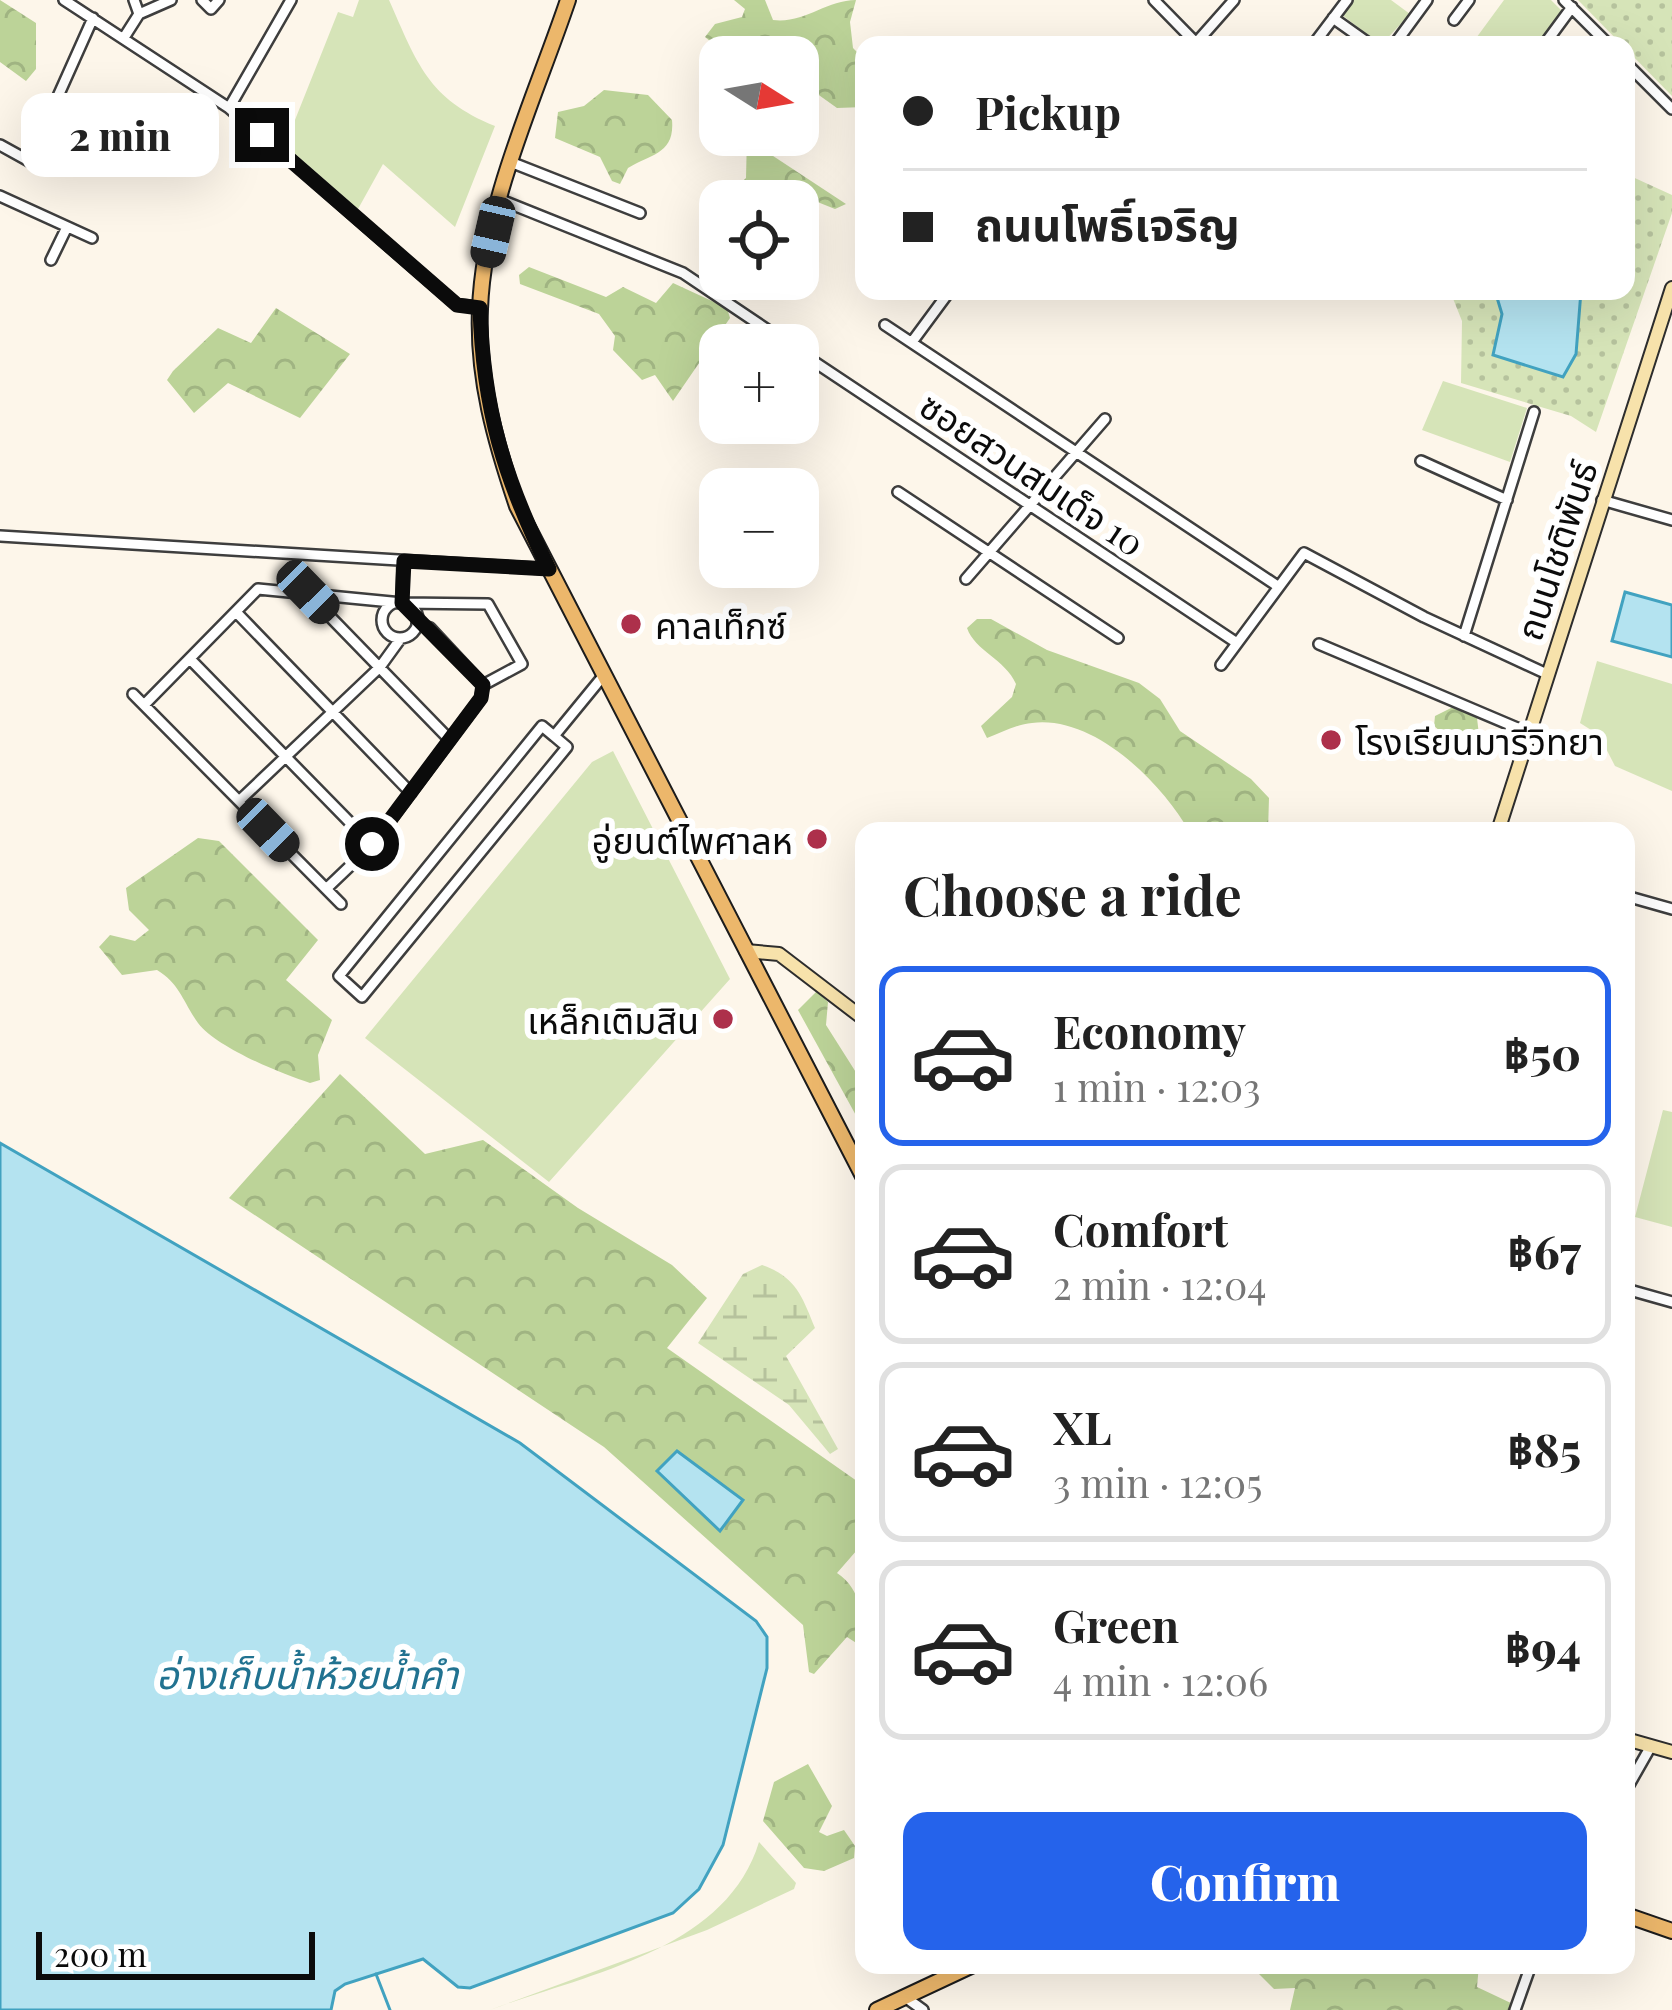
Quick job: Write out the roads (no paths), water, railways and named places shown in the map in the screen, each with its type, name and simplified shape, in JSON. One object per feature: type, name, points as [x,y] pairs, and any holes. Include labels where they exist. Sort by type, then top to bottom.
[{"type":"main road","points":[[568,0],[501,200],[480,308],[491,430],[518,506],[549,569],[855,1161]]},
{"type":"main road","points":[[1635,1919],[1672,1930]]},
{"type":"main road","points":[[877,2010],[954,1974]]},
{"type":"street","points":[[64,0],[229,108],[457,305],[480,308]]},
{"type":"street","points":[[134,0],[139,14]]},
{"type":"street","points":[[125,36],[139,14],[171,0]]},
{"type":"street","points":[[202,0],[212,9],[220,0]]},
{"type":"street","points":[[229,108],[291,0]]},
{"type":"street","points":[[1154,0],[1189,36]]},
{"type":"street","points":[[1202,36],[1234,0]]},
{"type":"street","points":[[1320,36],[1347,0]]},
{"type":"street","points":[[1401,36],[1427,0]]},
{"type":"street","points":[[1454,20],[1469,0]]},
{"type":"street","points":[[1549,36],[1568,4],[1600,36]]},
{"type":"street","points":[[0,145],[28,161],[93,18]]},
{"type":"street","points":[[1334,18],[1359,36]]},
{"type":"street","points":[[1591,36],[1595,31]]},
{"type":"street","points":[[1635,71],[1672,109]]},
{"type":"street","points":[[513,164],[640,213]]},
{"type":"street","points":[[0,216],[4,198],[92,238]]},
{"type":"street","points":[[501,200],[683,273],[759,324]]},
{"type":"street","points":[[52,260],[67,227]]},
{"type":"street","name":"ถนนโชติพันธ์","points":[[1501,822],[1672,288]]},
{"type":"street","points":[[913,342],[943,300]]},
{"type":"street","points":[[886,325],[1276,585]]},
{"type":"street","name":"ซอยสวนสมเด็จ 10","points":[[819,364],[1237,643]]},
{"type":"street","points":[[1464,636],[1534,412]]},
{"type":"street","points":[[966,579],[1105,419]]},
{"type":"street","points":[[1421,461],[1507,500]]},
{"type":"street","points":[[898,493],[1118,638]]},
{"type":"street","points":[[1602,500],[1672,520]]},
{"type":"street","points":[[0,536],[549,569]]},
{"type":"street","points":[[1221,665],[1304,553],[1547,674]]},
{"type":"street","points":[[402,603],[404,561]]},
{"type":"street","points":[[144,705],[258,590],[402,603],[488,604],[522,664],[483,685]]},
{"type":"street","points":[[308,592],[450,740]]},
{"type":"street","points":[[402,603],[414,610],[417,624]]},
{"type":"street","points":[[400,638],[385,631],[382,620],[386,609],[402,603]]},
{"type":"street","points":[[236,612],[411,793]]},
{"type":"street","points":[[239,801],[380,667],[400,638],[417,624]]},
{"type":"street","points":[[417,624],[430,628],[483,685]]},
{"type":"street","points":[[1319,644],[1529,733]]},
{"type":"street","points":[[190,659],[372,844]]},
{"type":"street","points":[[554,736],[604,675]]},
{"type":"street","points":[[326,889],[372,844],[481,698],[483,685]]},
{"type":"street","points":[[133,694],[340,904]]},
{"type":"street","points":[[542,726],[554,736],[567,747],[362,998],[339,976],[542,726]]},
{"type":"street","points":[[1635,899],[1672,909]]},
{"type":"street","points":[[746,950],[779,954],[855,1012]]},
{"type":"street","points":[[1635,1292],[1672,1302]]},
{"type":"street","points":[[1635,1742],[1672,1752]]},
{"type":"street","points":[[1635,1774],[1651,1746]]},
{"type":"street","points":[[1515,2010],[1528,1974]]},
{"type":"street","points":[[905,1997],[923,2010]]},
{"type":"water","points":[[1498,300],[1580,300],[1576,354],[1563,377],[1493,355],[1502,314]]},
{"type":"water","points":[[1625,592],[1672,605],[1672,657],[1612,641]]},
{"type":"water","name":"อ่างเก็บน้ำห้วยน้ำคำ","points":[[0,1143],[520,1443],[756,1621],[767,1637],[767,1668],[723,1845],[699,1889],[673,1913],[470,1988],[458,1987],[423,1959],[345,1984],[335,1991],[331,2010],[0,2010]]},
{"type":"water","points":[[677,1451],[743,1500],[720,1531],[657,1471]]},
{"type":"waterway","points":[[376,1974],[390,2010]]},
{"type":"place","name":"คาลเท็กซ์","points":[[631,624]]},
{"type":"place","name":"โรงเรียนมารีวิทยา","points":[[1331,740]]},
{"type":"place","name":"อู่ยนต์ไพศาลห","points":[[817,839]]},
{"type":"place","name":"เหล็กเติมสิน","points":[[723,1019]]}]
